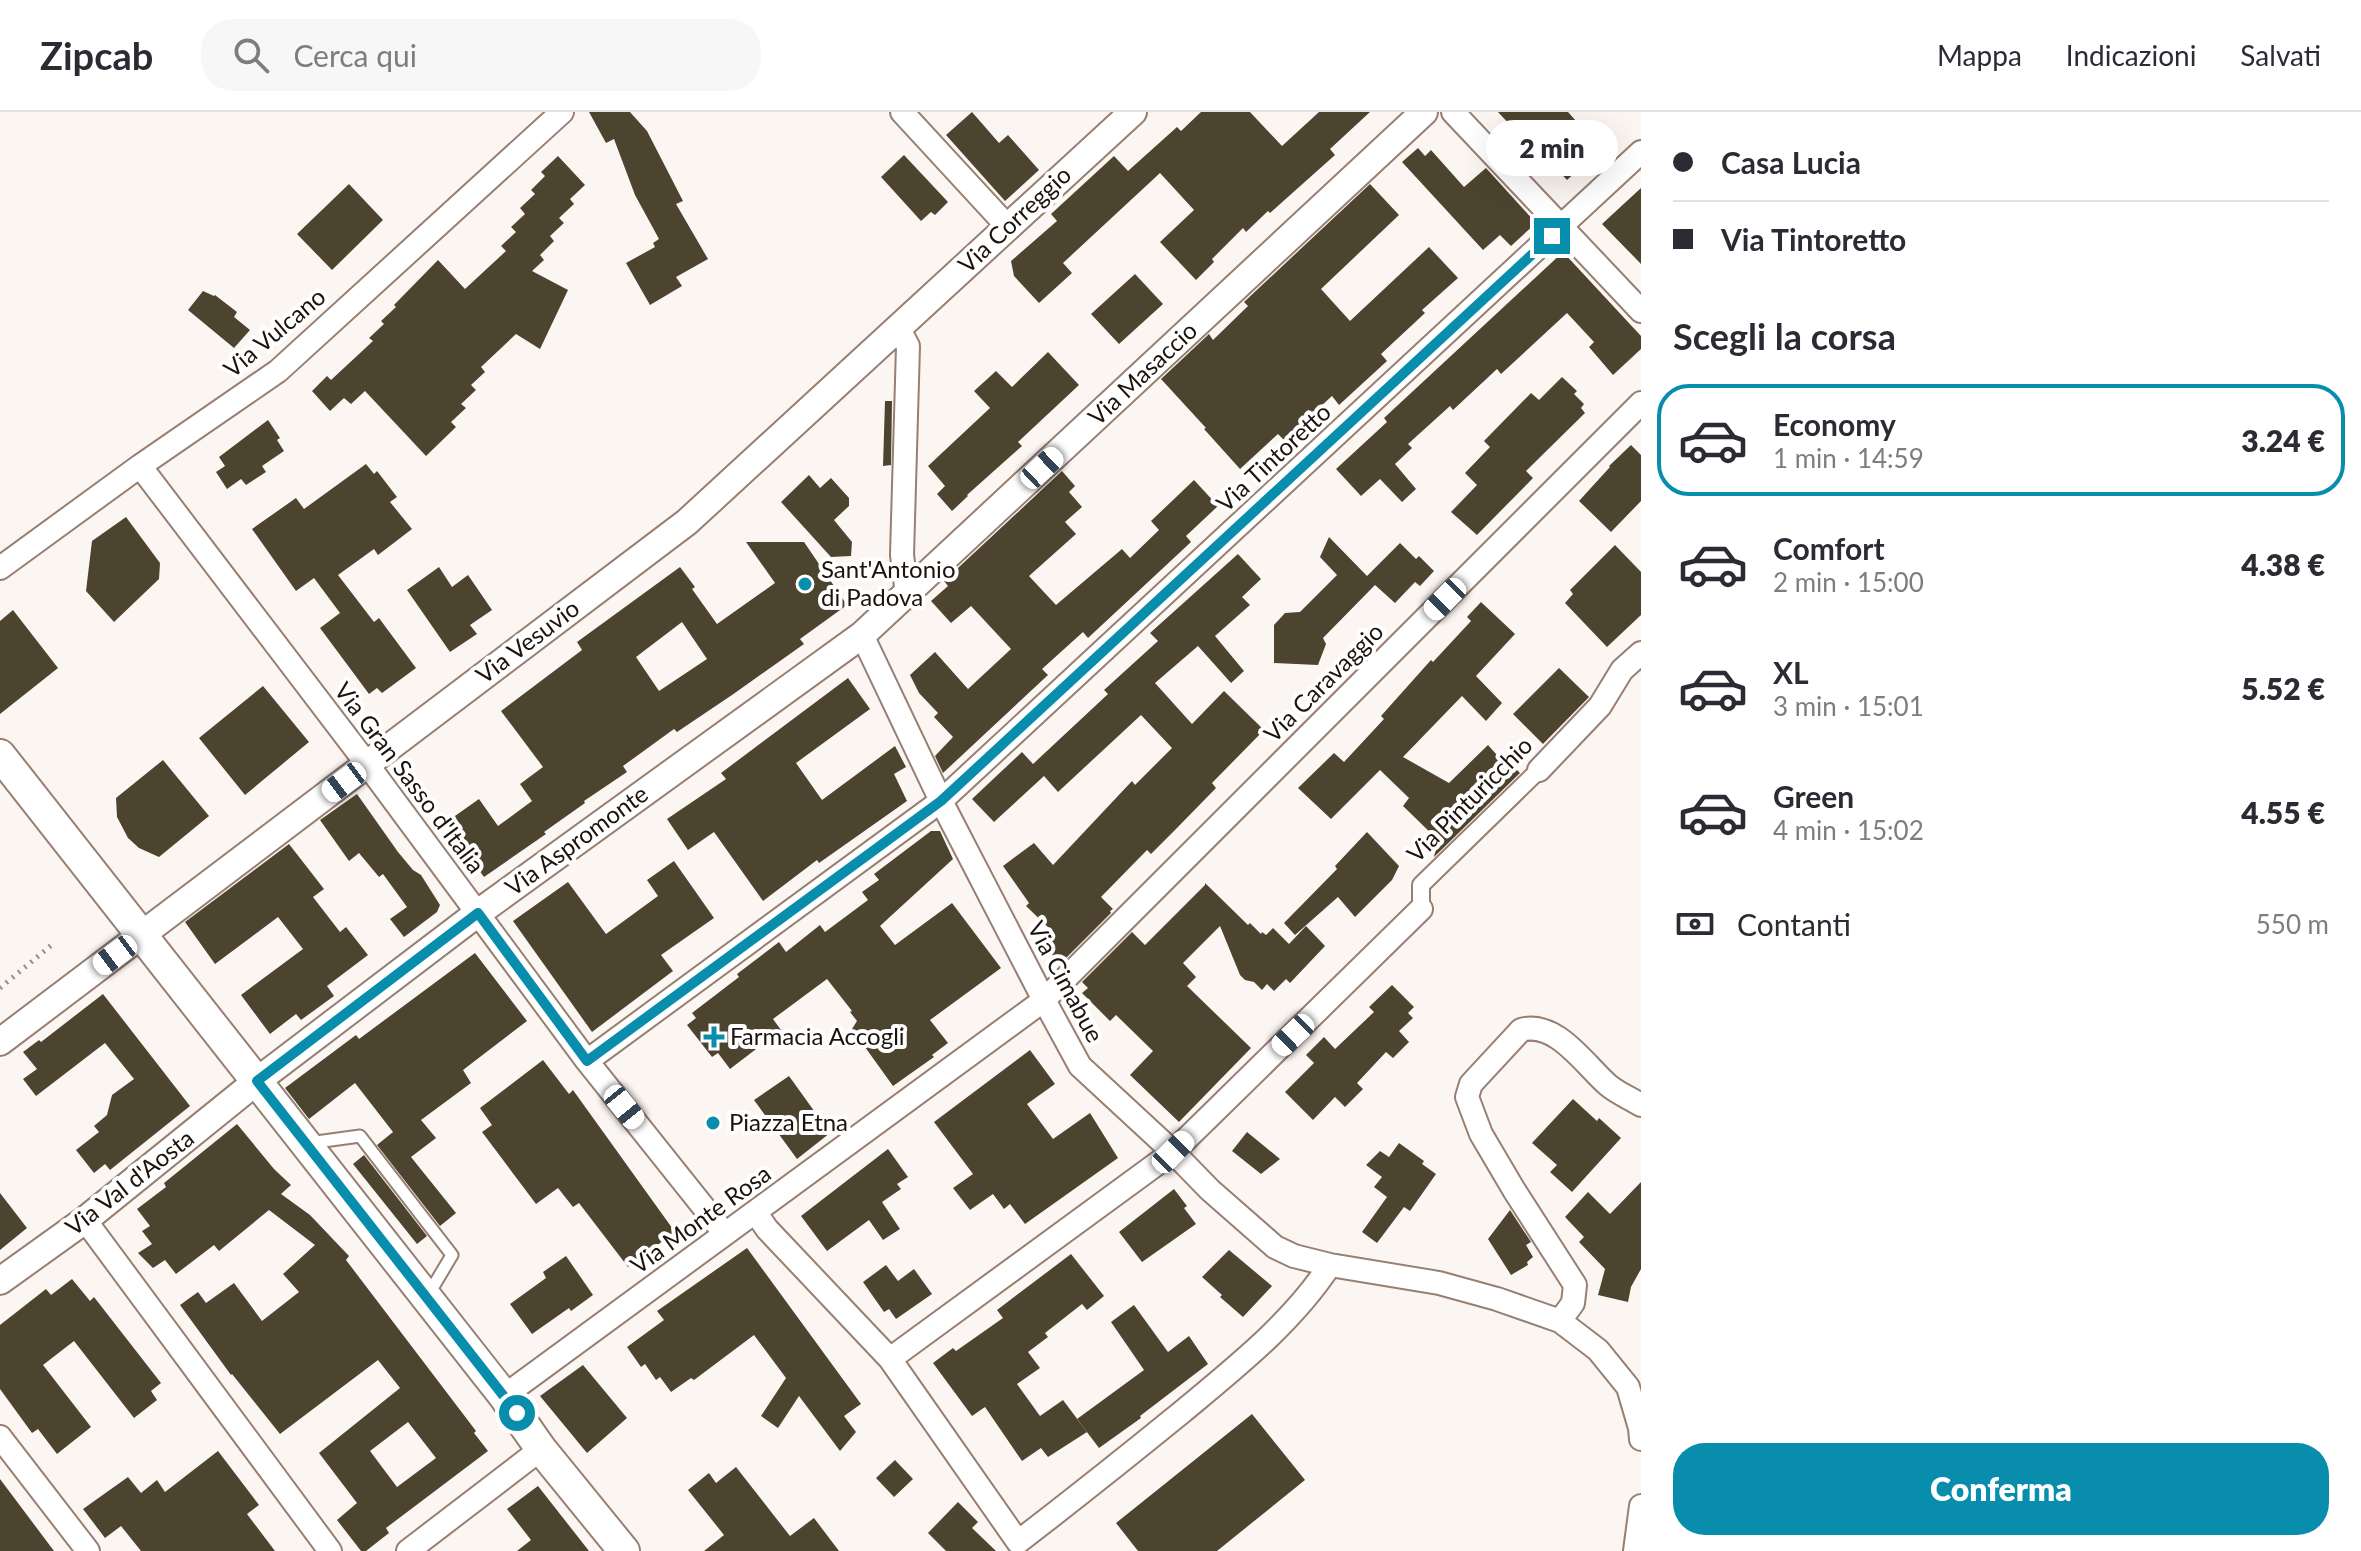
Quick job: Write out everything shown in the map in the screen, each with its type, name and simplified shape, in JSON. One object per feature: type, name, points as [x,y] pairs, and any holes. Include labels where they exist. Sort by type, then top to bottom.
[{"type":"main road","points":[[0,755],[624,1551]]},
{"type":"street","name":"Via Vulcano","points":[[0,568],[278,371],[562,112]]},
{"type":"street","points":[[902,112],[1008,227]]},
{"type":"street","name":"Via Correggio","points":[[899,329],[1133,112]]},
{"type":"street","name":"Via Masaccio","points":[[862,635],[1424,112]]},
{"type":"street","points":[[1453,112],[1641,311]]},
{"type":"street","name":"Via Tintoretto","points":[[587,1061],[941,801],[1641,152]]},
{"type":"street","points":[[899,329],[908,346],[902,555],[907,594]]},
{"type":"street","name":"Via Vesuvio","points":[[0,1042],[687,522],[899,329]]},
{"type":"street","name":"Via Caravaggio","points":[[1044,1000],[1641,403]]},
{"type":"street","name":"Via Gran Sasso d'Italia","points":[[140,466],[367,764],[587,1061],[725,1234]]},
{"type":"street","name":"Via Cimabue","points":[[862,635],[941,801],[1080,1066],[1210,1190],[1275,1247],[1294,1256],[1330,1265],[1439,1283],[1560,1321],[1598,1350],[1628,1387],[1641,1439]]},
{"type":"street","name":"Via Aspromonte","points":[[257,1081],[478,913],[862,635]]},
{"type":"street","name":"Via Pinturicchio","points":[[890,1359],[1173,1152],[1421,909],[1421,885],[1600,706],[1622,670],[1641,653]]},
{"type":"street","name":"Via Monte Rosa","points":[[504,1396],[1044,1000]]},
{"type":"street","points":[[1560,1321],[1573,1303],[1575,1285],[1481,1134],[1467,1097],[1471,1084],[1521,1030],[1531,1027],[1549,1032],[1611,1088],[1641,1105]]},
{"type":"street","name":"Via Val d'Aosta","points":[[0,1281],[85,1220],[257,1081]]},
{"type":"street","points":[[756,1213],[767,1229],[890,1359],[1018,1542],[1113,1469],[1250,1356],[1313,1290],[1330,1265]]},
{"type":"street","points":[[85,1220],[330,1551]]},
{"type":"street","points":[[0,1437],[88,1551]]},
{"type":"street","points":[[408,1551],[541,1449]]},
{"type":"street","points":[[1635,1551],[1641,1509]]},
{"type":"lane","points":[[306,1144],[360,1136],[452,1255],[427,1297]]},
{"type":"path","points":[[0,988],[54,943]]},
{"type":"building","points":[[589,112],[630,112],[647,131],[683,201],[676,204],[708,259],[676,277],[682,286],[650,305],[626,263],[655,247],[653,243],[659,239],[635,195],[614,139],[606,143]]},
{"type":"building","points":[[972,112],[999,143],[1008,135],[1039,170],[1005,201],[946,135]]},
{"type":"building","points":[[1201,112],[1250,112],[1282,146],[1319,112],[1370,112],[1330,149],[1335,155],[1270,213],[1268,211],[1246,232],[1243,228],[1196,280],[1160,242],[1194,210],[1160,173],[1063,263],[1072,273],[1039,303],[1014,276],[1011,261],[1057,221],[1051,214],[1114,156],[1128,171],[1177,127],[1181,131]]},
{"type":"building","points":[[1498,112],[1568,112],[1601,149],[1567,180],[1555,167],[1549,172],[1535,156],[1537,154]]},
{"type":"building","points":[[1418,148],[1425,156],[1431,150],[1464,187],[1486,168],[1536,223],[1511,246],[1500,235],[1483,250],[1402,162]]},
{"type":"building","points":[[904,155],[948,202],[935,215],[931,212],[921,221],[881,177]]},
{"type":"building","points":[[558,156],[585,185],[570,199],[574,204],[559,218],[564,223],[550,236],[554,241],[540,255],[544,260],[532,271],[568,290],[540,349],[516,334],[481,367],[485,372],[471,385],[476,390],[461,404],[466,408],[451,422],[456,427],[426,456],[365,391],[351,404],[344,398],[330,411],[312,391],[327,376],[331,380],[373,341],[369,338],[384,324],[381,321],[438,260],[465,289],[506,251],[501,246],[516,232],[511,227],[525,214],[520,208],[535,194],[531,190],[545,176],[541,172]]},
{"type":"building","points":[[349,184],[383,220],[332,270],[297,234]]},
{"type":"building","points":[[1370,184],[1399,215],[1321,289],[1350,321],[1429,247],[1458,278],[1422,310],[1425,313],[1381,354],[1387,361],[1339,405],[1332,396],[1284,440],[1278,434],[1240,469],[1161,379],[1209,334],[1213,340],[1248,306],[1244,302]]},
{"type":"building","points":[[1641,188],[1641,264],[1602,224]]},
{"type":"building","points":[[1563,252],[1641,336],[1641,349],[1613,375],[1589,347],[1594,342],[1567,313],[1501,374],[1497,369],[1453,410],[1450,406],[1408,444],[1412,448],[1395,464],[1416,489],[1402,502],[1380,479],[1361,496],[1336,469],[1387,422],[1384,418]]},
{"type":"building","points":[[1135,274],[1163,304],[1119,344],[1091,314]]},
{"type":"building","points":[[203,291],[215,295],[237,312],[234,317],[250,330],[234,348],[188,310]]},
{"type":"building","points":[[1048,352],[1079,385],[1018,442],[1022,446],[952,511],[937,494],[945,486],[928,466],[990,408],[974,391],[996,371],[1012,387]]},
{"type":"building","points":[[1562,377],[1577,391],[1574,394],[1584,404],[1581,408],[1585,413],[1526,471],[1533,478],[1477,535],[1451,512],[1477,485],[1465,473],[1490,447],[1484,441],[1531,393],[1539,400]]},
{"type":"building","points":[[885,401],[892,401],[891,465],[883,466]]},
{"type":"building","points":[[268,420],[280,438],[277,440],[284,451],[262,466],[266,472],[246,485],[241,479],[227,489],[216,472],[225,466],[219,457]]},
{"type":"building","points":[[1631,445],[1641,455],[1641,501],[1611,532],[1579,501]]},
{"type":"building","points":[[366,464],[374,474],[377,471],[397,497],[390,502],[412,529],[378,555],[374,549],[338,575],[374,622],[379,618],[416,668],[382,693],[377,688],[369,694],[320,628],[340,613],[314,578],[296,591],[252,529],[296,498],[304,509]]},
{"type":"building","points":[[1062,471],[1075,486],[1069,492],[1082,507],[1065,522],[1076,534],[1029,576],[1056,605],[1122,549],[1130,558],[1159,530],[1151,521],[1194,480],[1218,506],[1186,536],[1191,542],[1088,638],[1083,632],[1042,669],[1048,675],[943,773],[935,756],[953,737],[934,717],[938,713],[919,693],[910,675],[935,652],[968,689],[1011,649],[971,606],[951,623],[931,601],[948,586],[944,581]]},
{"type":"building","points":[[809,475],[820,488],[831,478],[849,498],[849,506],[834,520],[852,542],[851,556],[831,557],[781,502]]},
{"type":"building","points":[[126,517],[160,563],[159,579],[114,622],[86,591],[92,541]]},
{"type":"building","points":[[1329,537],[1367,576],[1400,543],[1434,571],[1420,586],[1415,582],[1395,603],[1375,585],[1323,638],[1326,644],[1318,665],[1274,663],[1274,625],[1285,613],[1300,612],[1337,575],[1320,557]]},
{"type":"building","points":[[746,542],[804,542],[847,605],[800,639],[804,644],[623,766],[627,772],[484,877],[445,823],[479,799],[498,826],[532,801],[520,784],[543,767],[501,711],[582,650],[577,642],[680,567],[717,624],[775,583]],"holes":[[[682,622],[707,659],[659,691],[636,657]]]},
{"type":"building","points":[[1615,545],[1641,572],[1641,615],[1607,647],[1565,603],[1573,594],[1570,590]]},
{"type":"building","points":[[1238,554],[1261,579],[1242,597],[1250,605],[1215,636],[1244,671],[1231,683],[1198,646],[1155,683],[1192,724],[1224,691],[1264,730],[1212,783],[1216,788],[1151,854],[1147,850],[1101,897],[1113,909],[1111,913],[1061,963],[1042,941],[1052,931],[1026,906],[1029,903],[1003,866],[1034,843],[1053,865],[1132,781],[1135,785],[1172,748],[1141,715],[1058,792],[1044,776],[994,822],[972,799],[1022,752],[1033,764],[1108,694],[1104,690],[1158,641],[1150,633]]},
{"type":"building","points":[[439,567],[452,587],[468,575],[492,610],[470,625],[477,634],[450,652],[407,590]]},
{"type":"building","points":[[1481,602],[1515,634],[1476,676],[1502,703],[1486,721],[1462,696],[1403,757],[1449,783],[1488,745],[1504,763],[1507,760],[1520,773],[1434,857],[1438,840],[1403,806],[1409,798],[1380,770],[1331,819],[1298,788],[1334,753],[1344,762],[1384,719],[1381,716],[1431,660],[1433,662],[1471,621],[1467,617]]},
{"type":"building","points":[[13,610],[58,668],[0,714],[0,621]]},
{"type":"building","points":[[1559,668],[1589,697],[1543,744],[1513,714]]},
{"type":"building","points":[[848,678],[870,709],[796,763],[822,800],[895,746],[906,767],[894,774],[907,801],[819,863],[817,860],[763,901],[714,832],[688,850],[667,819],[726,779],[721,773]]},
{"type":"building","points":[[263,686],[309,742],[245,795],[199,738]]},
{"type":"building","points":[[163,760],[209,816],[159,857],[139,848],[128,838],[117,817],[116,798]]},
{"type":"building","points":[[357,794],[398,852],[421,875],[440,905],[437,912],[404,937],[390,919],[407,907],[383,874],[379,877],[359,853],[349,861],[320,820]]},
{"type":"building","points":[[931,831],[940,831],[953,859],[880,926],[895,945],[952,903],[1001,968],[930,1020],[948,1043],[932,1055],[934,1057],[893,1086],[852,1029],[857,1021],[852,1011],[827,979],[773,1019],[781,1030],[730,1069],[718,1053],[712,1057],[687,1025],[696,1018],[692,1013],[779,942],[786,952],[820,925],[825,932],[868,900],[862,892],[879,880],[874,874]]},
{"type":"building","points":[[1367,832],[1399,866],[1392,880],[1355,917],[1338,897],[1295,935],[1284,923],[1337,869],[1335,866]]},
{"type":"building","points":[[289,844],[324,889],[313,897],[340,932],[346,927],[368,955],[327,986],[334,996],[301,1020],[296,1014],[270,1034],[241,995],[303,949],[278,917],[215,964],[185,922]]},
{"type":"building","points":[[674,861],[714,918],[661,955],[673,971],[592,1032],[513,921],[568,882],[606,934],[658,896],[647,880]]},
{"type":"building","points":[[1205,883],[1261,934],[1266,935],[1273,928],[1289,944],[1306,926],[1325,946],[1290,983],[1286,979],[1274,991],[1267,984],[1262,990],[1240,975],[1220,926],[1183,963],[1196,977],[1187,986],[1251,1048],[1179,1122],[1130,1075],[1153,1051],[1116,1015],[1110,1021],[1082,993],[1088,988],[1082,982],[1132,932],[1145,945]]},
{"type":"building","points":[[475,953],[527,1021],[463,1070],[471,1083],[421,1120],[436,1138],[411,1157],[456,1213],[440,1226],[377,1145],[393,1132],[355,1083],[309,1119],[285,1088],[356,1035],[359,1039]]},
{"type":"building","points":[[1392,985],[1414,1007],[1408,1013],[1413,1018],[1399,1031],[1409,1042],[1393,1058],[1386,1052],[1357,1083],[1363,1089],[1345,1107],[1335,1097],[1313,1120],[1285,1092],[1314,1063],[1306,1055],[1324,1037],[1335,1049],[1374,1012],[1369,1007]]},
{"type":"building","points":[[103,994],[190,1106],[110,1170],[105,1164],[94,1173],[76,1150],[99,1132],[94,1126],[107,1115],[112,1095],[134,1079],[105,1043],[36,1096],[23,1079],[37,1069],[23,1052],[39,1040],[41,1042]]},
{"type":"building","points":[[1030,1050],[1055,1084],[1027,1104],[1053,1139],[1090,1113],[1118,1158],[1025,1224],[1010,1204],[1004,1209],[993,1194],[970,1210],[953,1188],[973,1174],[934,1122]]},
{"type":"building","points":[[543,1060],[569,1094],[573,1090],[675,1232],[628,1267],[579,1203],[573,1207],[558,1188],[536,1204],[482,1132],[492,1125],[480,1108]]},
{"type":"building","points":[[789,1076],[830,1133],[797,1159],[754,1100]]},
{"type":"building","points":[[1573,1099],[1621,1138],[1572,1192],[1550,1172],[1557,1165],[1532,1143]]},
{"type":"building","points":[[237,1124],[291,1185],[281,1194],[310,1215],[349,1256],[346,1260],[488,1451],[386,1528],[389,1533],[366,1551],[361,1551],[337,1520],[357,1503],[319,1453],[400,1388],[378,1360],[280,1434],[231,1375],[180,1305],[198,1292],[206,1303],[234,1283],[262,1321],[299,1292],[283,1274],[315,1245],[269,1210],[219,1251],[214,1245],[176,1274],[165,1260],[153,1268],[138,1253],[152,1244],[142,1231],[150,1226],[137,1209],[166,1187],[164,1183]],"holes":[[[408,1422],[436,1458],[397,1487],[370,1451]]]},
{"type":"building","points":[[1247,1132],[1280,1159],[1261,1174],[1232,1151]]},
{"type":"building","points":[[1399,1143],[1436,1174],[1410,1211],[1404,1207],[1377,1243],[1362,1232],[1387,1197],[1374,1187],[1382,1177],[1366,1165],[1380,1151],[1389,1157]]},
{"type":"building","points":[[888,1149],[908,1177],[897,1184],[901,1189],[882,1202],[900,1229],[883,1240],[869,1220],[827,1251],[801,1216]]},
{"type":"building","points":[[364,1155],[427,1236],[417,1244],[353,1164]]},
{"type":"building","points":[[1641,1182],[1641,1269],[1631,1287],[1628,1302],[1598,1295],[1605,1269],[1579,1242],[1584,1237],[1565,1217],[1588,1192],[1610,1214]]},
{"type":"building","points":[[1174,1189],[1196,1224],[1142,1262],[1119,1232]]},
{"type":"building","points":[[0,1193],[27,1228],[0,1250]]},
{"type":"building","points":[[1510,1210],[1531,1242],[1526,1245],[1533,1257],[1527,1262],[1528,1265],[1511,1275],[1488,1239]]},
{"type":"building","points":[[747,1248],[861,1404],[844,1416],[856,1432],[840,1451],[799,1396],[778,1428],[761,1416],[786,1378],[754,1335],[694,1380],[691,1378],[671,1392],[660,1377],[656,1380],[645,1364],[641,1367],[627,1347],[664,1320],[657,1311]]},
{"type":"building","points":[[1229,1250],[1272,1286],[1243,1317],[1202,1277]]},
{"type":"building","points":[[1071,1254],[1104,1296],[1087,1310],[1082,1304],[1045,1333],[1048,1337],[1028,1352],[1040,1368],[1017,1384],[1040,1416],[1063,1400],[1087,1432],[1048,1457],[1041,1448],[1022,1461],[985,1407],[972,1416],[933,1363],[1003,1318],[997,1310]]},
{"type":"building","points":[[566,1256],[593,1295],[532,1334],[510,1304],[546,1278],[543,1272]]},
{"type":"building","points":[[886,1265],[898,1281],[914,1269],[932,1294],[896,1319],[889,1309],[884,1312],[863,1282]]},
{"type":"building","points":[[72,1279],[90,1301],[94,1297],[161,1383],[151,1391],[157,1400],[134,1418],[74,1341],[43,1365],[91,1427],[57,1454],[38,1429],[32,1433],[0,1389],[0,1325],[46,1289],[51,1295]]},
{"type":"building","points":[[1134,1305],[1168,1352],[1189,1336],[1208,1364],[1099,1448],[1077,1419],[1144,1370],[1111,1322]]},
{"type":"building","points":[[583,1365],[627,1418],[587,1453],[540,1396]]},
{"type":"building","points":[[1252,1414],[1305,1480],[1217,1551],[1138,1551],[1116,1523]]},
{"type":"building","points":[[218,1451],[259,1505],[247,1514],[275,1551],[141,1551],[121,1526],[105,1538],[83,1509],[128,1477],[141,1493],[157,1480],[165,1492]]},
{"type":"building","points":[[895,1460],[913,1479],[894,1497],[876,1478]]},
{"type":"building","points":[[736,1467],[790,1536],[814,1518],[839,1551],[704,1551],[724,1535],[688,1490],[709,1473],[716,1483]]},
{"type":"building","points":[[0,1479],[54,1551],[0,1551]]},
{"type":"building","points":[[538,1486],[589,1551],[517,1551],[531,1540],[507,1509]]},
{"type":"building","points":[[958,1502],[978,1522],[972,1528],[996,1551],[946,1551],[928,1533]]},
{"type":"place","name":"Sant'Antonio di Padova","points":[[805,584]]},
{"type":"place","name":"Farmacia Accogli","points":[[714,1037]]},
{"type":"place","name":"Piazza Etna","points":[[713,1123]]},
{"type":"route","points":[[517,1413],[257,1081],[478,913],[587,1061],[941,801],[1552,236]]}]
